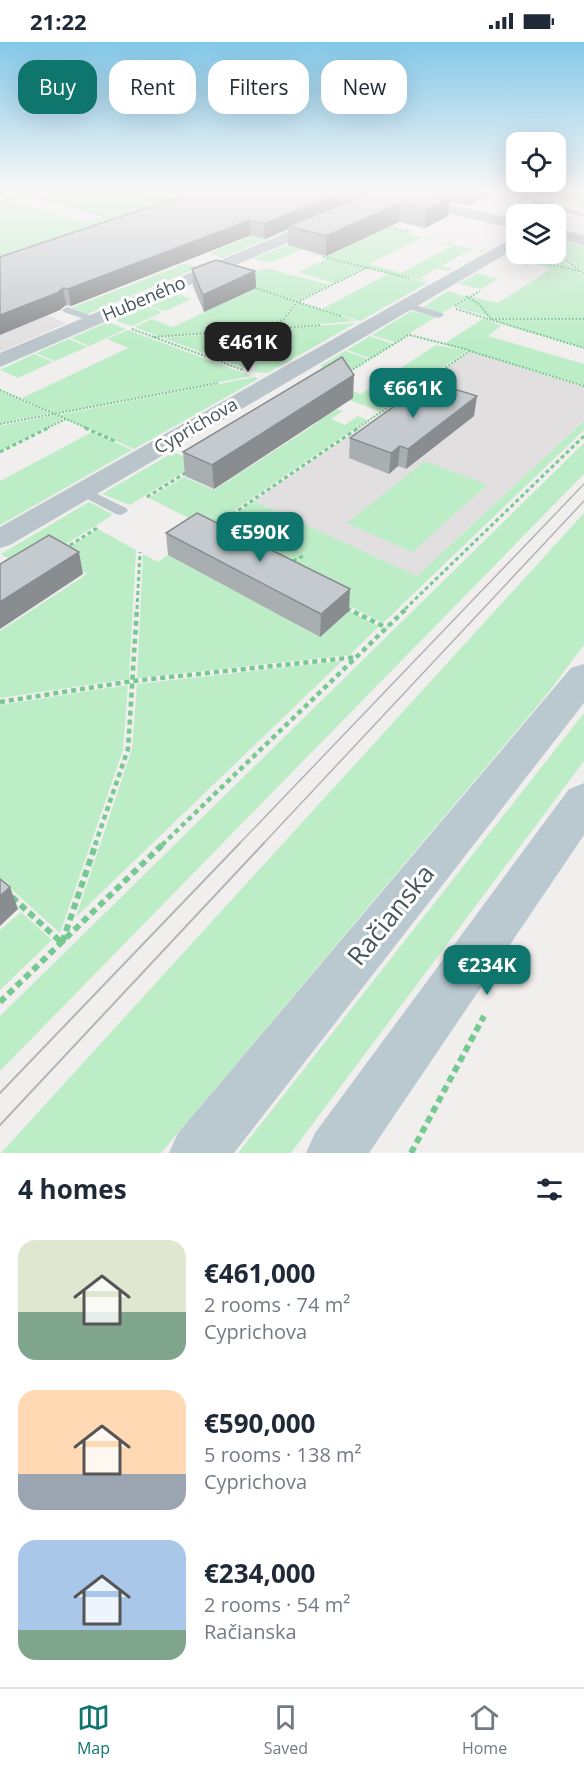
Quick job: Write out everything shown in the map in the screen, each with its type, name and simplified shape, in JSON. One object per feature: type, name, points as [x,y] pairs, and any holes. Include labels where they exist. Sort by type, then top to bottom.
[{"type":"main road","name":"Račianska","points":[[198,1153],[584,677]]},
{"type":"main road","points":[[335,1153],[584,801]]},
{"type":"street","name":"Hubeného","points":[[0,361],[282,240]]},
{"type":"street","name":"Cyprichova","points":[[0,539],[370,321],[506,257]]},
{"type":"lane","points":[[405,305],[439,315]]},
{"type":"lane","points":[[67,310],[95,320]]},
{"type":"lane","points":[[83,492],[121,511]]},
{"type":"path","points":[[323,257],[409,278]]},
{"type":"path","points":[[566,261],[584,274]]},
{"type":"path","points":[[560,264],[579,271]]},
{"type":"path","points":[[130,328],[251,373],[264,329],[284,319],[297,302],[368,267]]},
{"type":"path","points":[[246,284],[297,302],[370,321]]},
{"type":"path","points":[[471,297],[491,319],[584,320]]},
{"type":"path","points":[[453,308],[584,348]]},
{"type":"path","points":[[154,337],[370,321]]},
{"type":"path","points":[[344,375],[410,335],[584,386]]},
{"type":"path","points":[[212,528],[470,351]]},
{"type":"path","points":[[0,424],[224,382]]},
{"type":"path","points":[[0,390],[125,446]]},
{"type":"path","points":[[0,452],[66,419]]},
{"type":"path","points":[[0,1002],[584,436]]},
{"type":"path","points":[[147,497],[193,469]]},
{"type":"path","points":[[56,553],[97,528]]},
{"type":"path","points":[[286,548],[278,554],[295,562],[303,556]]},
{"type":"path","points":[[62,943],[128,749],[140,552]]},
{"type":"path","points":[[279,564],[286,558]]},
{"type":"path","points":[[334,602],[387,628]]},
{"type":"path","points":[[0,702],[133,681],[358,657]]},
{"type":"path","points":[[9,894],[62,943]]},
{"type":"path","points":[[411,1153],[487,1011]]},
{"type":"shaded area","points":[[0,297],[67,323],[0,352]]},
{"type":"shaded area","points":[[471,352],[584,387],[584,421],[417,576],[254,501]]},
{"type":"green space","points":[[0,240],[53,240],[0,258]]},
{"type":"green space","points":[[242,240],[265,240],[222,258],[210,253]]},
{"type":"green space","points":[[346,240],[417,240],[369,264],[401,273],[452,246],[443,243],[455,241],[450,244],[478,251],[487,249],[482,253],[471,250],[441,266],[452,269],[449,271],[437,268],[420,278],[429,282],[303,252],[326,256]]},
{"type":"green space","points":[[296,241],[313,245],[271,263],[253,259]]},
{"type":"green space","points":[[566,242],[584,246],[584,272],[566,258]]},
{"type":"green space","points":[[329,258],[364,267],[334,283],[298,272]]},
{"type":"green space","points":[[566,263],[574,269],[554,264]]},
{"type":"green space","points":[[184,264],[200,267],[87,314],[71,308]]},
{"type":"green space","points":[[535,264],[549,264],[576,270],[584,277],[584,319],[494,318],[456,307],[473,297],[498,303],[551,269]]},
{"type":"green space","points":[[266,268],[329,285],[296,301],[237,281]]},
{"type":"green space","points":[[390,273],[427,283],[360,321],[322,309]]},
{"type":"green space","points":[[477,273],[498,279],[481,289],[459,284]]},
{"type":"green space","points":[[256,288],[295,302],[283,319],[263,328],[158,336],[135,327],[152,319],[173,327]]},
{"type":"green space","points":[[447,291],[468,297],[442,313],[423,307]]},
{"type":"green space","points":[[174,293],[192,299],[165,311],[147,305]]},
{"type":"green space","points":[[298,303],[357,321],[269,328],[285,319]]},
{"type":"green space","points":[[145,306],[163,312],[132,326],[114,320]]},
{"type":"green space","points":[[412,311],[436,317],[395,342],[372,335]]},
{"type":"green space","points":[[484,318],[501,326],[488,336],[584,364],[584,385],[444,344]]},
{"type":"green space","points":[[495,320],[584,320],[584,347],[503,324]]},
{"type":"green space","points":[[108,322],[126,329],[89,346],[71,338]]},
{"type":"green space","points":[[356,323],[268,373],[254,372],[265,330]]},
{"type":"green space","points":[[128,330],[251,376],[54,413],[22,398],[128,348],[107,339]]},
{"type":"green space","points":[[262,330],[250,370],[163,338]]},
{"type":"green space","points":[[370,336],[393,344],[370,358],[347,350]]},
{"type":"green space","points":[[69,339],[87,347],[55,361],[36,353]]},
{"type":"green space","points":[[436,345],[467,351],[379,411],[322,390],[332,384],[361,394]]},
{"type":"green space","points":[[345,351],[368,359],[344,374],[320,366]]},
{"type":"green space","points":[[34,354],[53,362],[18,378],[0,370]]},
{"type":"green space","points":[[255,377],[258,379],[134,449],[58,415]]},
{"type":"green space","points":[[0,391],[50,413],[0,423]]},
{"type":"green space","points":[[337,409],[343,411],[331,419],[345,425],[358,416],[367,420],[208,528],[149,498],[184,477],[214,490],[319,422],[291,410],[311,412],[324,417]]},
{"type":"green space","points":[[55,415],[63,419],[0,451],[0,426]]},
{"type":"green space","points":[[584,421],[584,430],[383,623],[275,569],[295,563],[304,555],[295,562],[279,554],[286,547],[277,554],[207,534],[254,501],[417,576]]},
{"type":"green space","points":[[92,432],[132,450],[0,525],[0,481]]},
{"type":"green space","points":[[584,443],[584,474],[0,1071],[0,1016]]},
{"type":"green space","points":[[174,452],[198,463],[130,505],[102,494]]},
{"type":"green space","points":[[425,461],[487,485],[412,552],[347,523]]},
{"type":"green space","points":[[89,502],[112,514],[111,516],[26,569],[1,554]]},
{"type":"green space","points":[[584,513],[584,645],[544,698],[161,1153],[1,1153]]},
{"type":"green space","points":[[98,529],[136,550],[129,679],[0,698],[0,631],[87,574],[56,556]]},
{"type":"green space","points":[[143,554],[158,562],[168,555],[320,637],[349,611],[379,626],[350,655],[137,678]]},
{"type":"green space","points":[[342,661],[76,917],[132,749],[137,684]]},
{"type":"green space","points":[[128,685],[123,750],[60,933],[0,879],[0,705]]},
{"type":"green space","points":[[584,713],[584,761],[291,1153],[238,1153]]},
{"type":"green space","points":[[21,912],[52,940],[0,990],[0,930]]},
{"type":"building","points":[[51,240],[198,240],[68,289],[63,288],[57,293],[0,315],[0,257]]},
{"type":"building","points":[[216,260],[255,271],[203,295],[192,269]]},
{"type":"building","points":[[342,357],[354,375],[212,465],[183,452]]},
{"type":"building","points":[[438,384],[477,396],[408,449],[400,446],[391,453],[350,438],[407,397],[415,400]]},
{"type":"building","points":[[197,513],[350,589],[321,614],[166,533]]},
{"type":"building","points":[[49,535],[79,552],[0,602],[0,564]]},
{"type":"building","points":[[0,879],[10,887],[0,896]]},
{"type":"tram line","points":[[238,845],[584,484]]},
{"type":"tram line","points":[[262,845],[584,501]]},
{"type":"tram line","points":[[0,1093],[240,843]]},
{"type":"tram line","points":[[0,1125],[264,843]]}]
